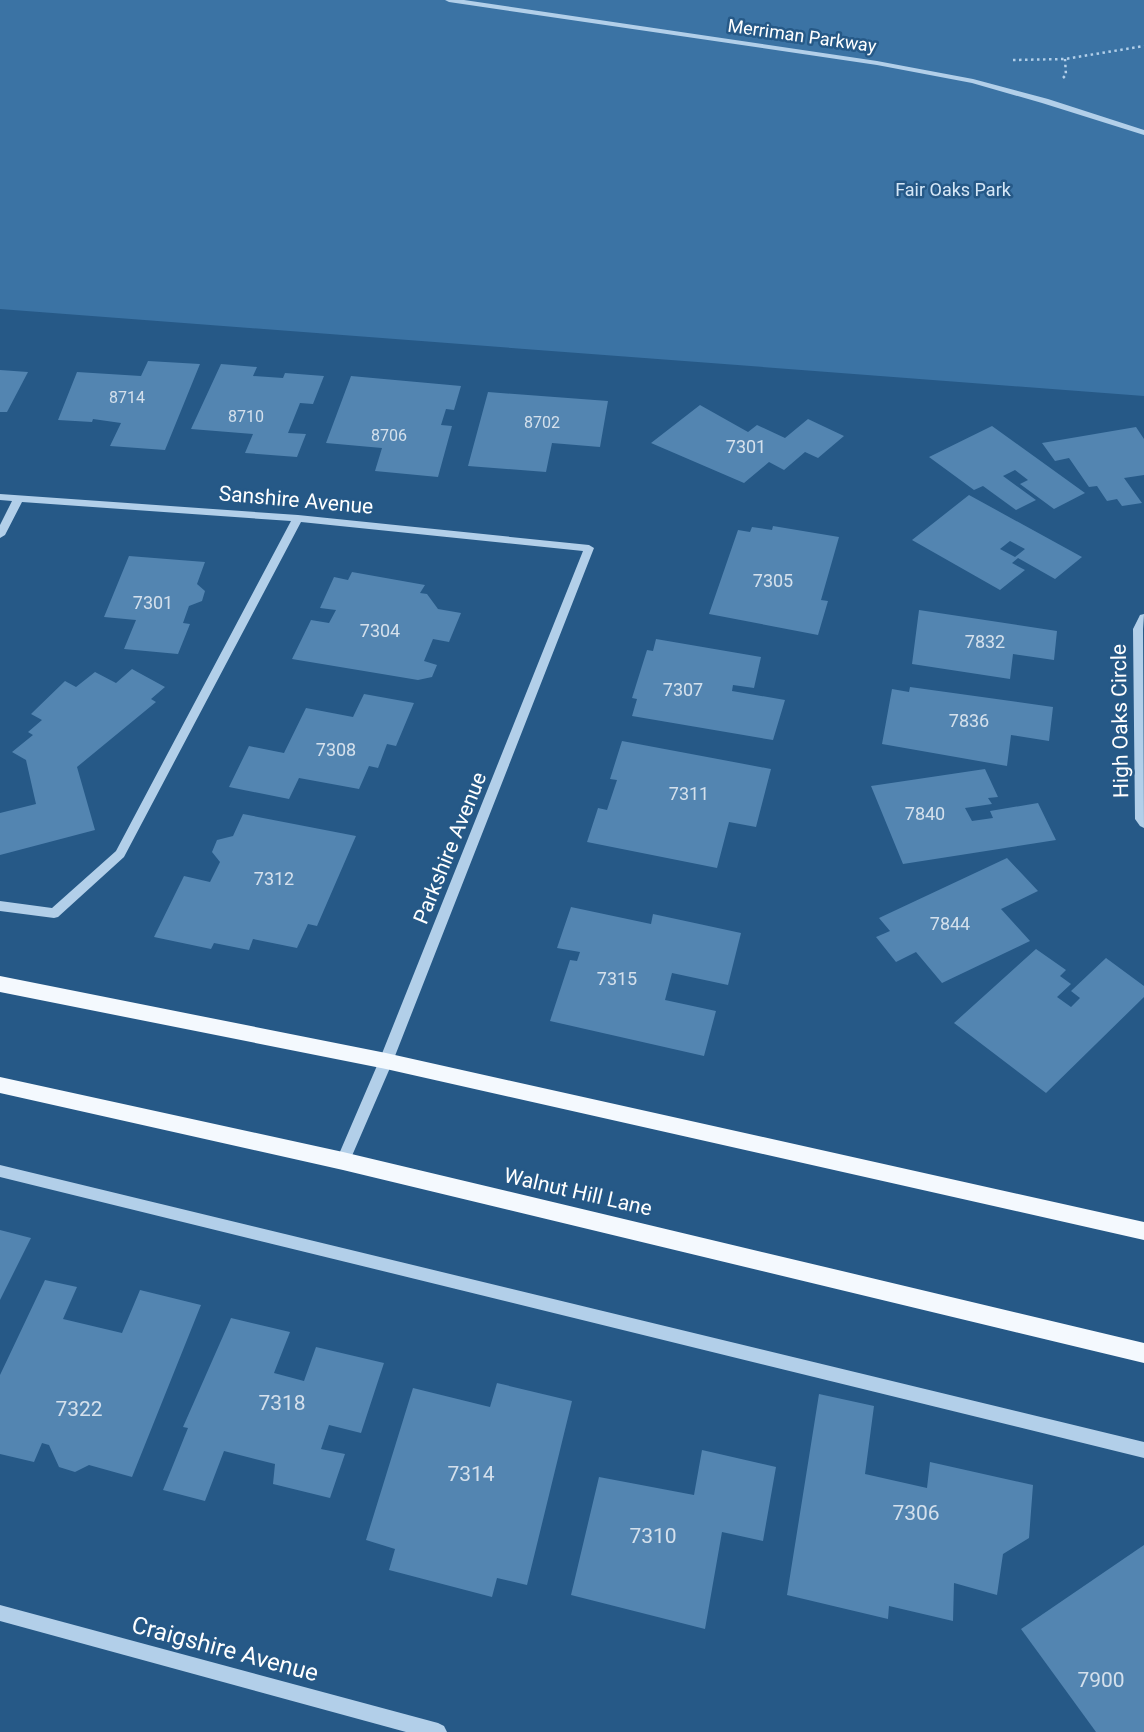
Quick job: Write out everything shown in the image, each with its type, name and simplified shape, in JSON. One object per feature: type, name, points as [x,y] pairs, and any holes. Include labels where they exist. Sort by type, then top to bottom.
[{"type":"main road","points":[[0,984],[386,1062],[1144,1231]]},
{"type":"main road","name":"Walnut Hill Lane","points":[[0,1086],[342,1161],[1144,1353]]},
{"type":"street","name":"Merriman Parkway","points":[[449,0],[905,68],[974,81],[1144,133]]},
{"type":"street","name":"Sanshire Avenue","points":[[0,497],[298,518],[589,548]]},
{"type":"street","points":[[0,535],[19,498]]},
{"type":"street","points":[[0,906],[54,913],[120,854],[298,518]]},
{"type":"street","name":"Parkshire Avenue","points":[[342,1161],[386,1062],[589,548]]},
{"type":"street","name":"High Oaks Circle","points":[[1144,618],[1138,629],[1144,823]]},
{"type":"street","points":[[0,1171],[1144,1450]]},
{"type":"street","name":"Craigshire Avenue","points":[[0,1614],[430,1731]]},
{"type":"green space","name":"Fair Oaks Park","points":[[0,0],[1144,0],[1144,396],[0,309]]},
{"type":"building","points":[[148,361],[200,364],[165,450],[110,446],[121,423],[93,419],[92,422],[58,420],[77,372],[141,376]]},
{"type":"building","points":[[221,364],[257,367],[253,376],[283,378],[285,373],[324,376],[313,404],[300,403],[288,433],[306,434],[297,457],[245,453],[253,434],[191,429]]},
{"type":"building","points":[[0,370],[28,372],[7,412],[0,412]]},
{"type":"building","points":[[351,376],[461,386],[454,410],[446,409],[441,425],[452,426],[438,477],[375,471],[382,448],[326,443]]},
{"type":"building","points":[[488,392],[608,401],[600,447],[552,443],[546,472],[468,466]]},
{"type":"building","points":[[700,405],[748,432],[757,425],[785,438],[808,419],[844,436],[818,458],[805,452],[784,470],[769,462],[744,483],[651,443]]},
{"type":"building","points":[[992,426],[1085,493],[1054,509],[1020,484],[1028,480],[1015,470],[1003,476],[1036,500],[1016,510],[983,486],[974,490],[929,457]]},
{"type":"building","points":[[1136,427],[1144,439],[1144,475],[1124,478],[1142,503],[1122,506],[1117,499],[1107,501],[1097,486],[1089,487],[1069,458],[1055,461],[1042,443]]},
{"type":"building","points":[[969,495],[1082,557],[1055,579],[1018,558],[1012,563],[1025,570],[1000,590],[912,540]],"holes":[[[1010,541],[1025,549],[1015,557],[1000,549]]]},
{"type":"building","points":[[773,526],[839,537],[821,600],[828,601],[818,635],[709,614],[738,530],[750,532],[752,527],[772,530]]},
{"type":"building","points":[[129,556],[205,562],[197,584],[205,591],[202,601],[189,606],[183,623],[190,624],[178,654],[124,649],[136,620],[104,617]]},
{"type":"building","points":[[352,572],[425,585],[420,593],[427,594],[438,609],[461,613],[449,642],[433,639],[424,661],[437,665],[432,677],[418,680],[292,659],[311,620],[329,623],[336,610],[320,608],[334,577],[348,580]]},
{"type":"building","points":[[919,610],[1057,631],[1054,660],[1013,654],[1010,679],[912,664]]},
{"type":"building","points":[[656,639],[761,657],[754,688],[733,685],[732,691],[785,700],[773,740],[632,716],[637,699],[632,698],[647,650],[653,651]]},
{"type":"building","points":[[132,669],[165,687],[151,699],[156,702],[77,767],[95,830],[0,855],[0,813],[36,804],[26,760],[12,752],[33,735],[28,732],[42,720],[31,714],[65,681],[76,687],[95,672],[116,683]]},
{"type":"building","points":[[910,687],[1053,707],[1049,741],[1011,735],[1007,766],[882,744],[892,689],[909,692]]},
{"type":"building","points":[[364,694],[414,703],[396,746],[387,744],[378,768],[369,766],[359,789],[299,778],[289,799],[229,787],[249,746],[284,753],[306,708],[353,717]]},
{"type":"building","points":[[622,741],[771,769],[756,827],[729,822],[717,868],[587,842],[598,808],[607,810],[617,780],[610,779]]},
{"type":"building","points":[[985,769],[998,797],[988,798],[992,804],[965,808],[972,821],[993,818],[990,811],[1038,803],[1056,840],[903,864],[871,786]]},
{"type":"building","points":[[243,814],[356,836],[317,926],[308,924],[297,948],[253,939],[249,950],[214,943],[211,949],[154,937],[184,876],[210,882],[220,862],[212,852],[217,840],[233,836]]},
{"type":"building","points":[[1007,858],[1038,891],[1001,909],[1030,941],[942,983],[916,952],[896,962],[876,937],[890,931],[879,918]]},
{"type":"building","points":[[571,907],[651,924],[653,914],[741,933],[728,985],[672,973],[665,1000],[716,1011],[704,1056],[550,1021],[570,960],[577,961],[580,952],[557,948]]},
{"type":"building","points":[[1036,949],[1066,970],[1060,976],[1071,984],[1057,997],[1071,1007],[1080,998],[1071,991],[1106,958],[1144,986],[1144,997],[1046,1093],[954,1023]]},
{"type":"building","points":[[0,1230],[31,1238],[0,1300]]},
{"type":"building","points":[[45,1280],[77,1287],[63,1319],[122,1333],[140,1290],[201,1305],[132,1477],[89,1465],[75,1472],[59,1467],[49,1445],[42,1443],[34,1462],[0,1454],[0,1375]]},
{"type":"building","points":[[231,1318],[290,1332],[274,1373],[304,1381],[316,1347],[384,1363],[361,1433],[329,1425],[321,1449],[345,1454],[330,1498],[273,1484],[275,1464],[224,1451],[205,1501],[163,1490],[188,1428],[183,1427]]},
{"type":"building","points":[[497,1383],[572,1401],[527,1585],[497,1578],[492,1597],[389,1570],[395,1549],[366,1540],[413,1388],[490,1407]]},
{"type":"building","points":[[819,1394],[874,1406],[865,1474],[927,1488],[930,1462],[1033,1485],[1029,1538],[1003,1554],[997,1595],[954,1583],[953,1621],[889,1606],[888,1619],[787,1595]]},
{"type":"building","points":[[702,1450],[776,1467],[763,1541],[722,1532],[705,1629],[571,1595],[599,1477],[694,1495]]},
{"type":"building","points":[[1144,1545],[1144,1732],[1096,1732],[1021,1629]]}]
